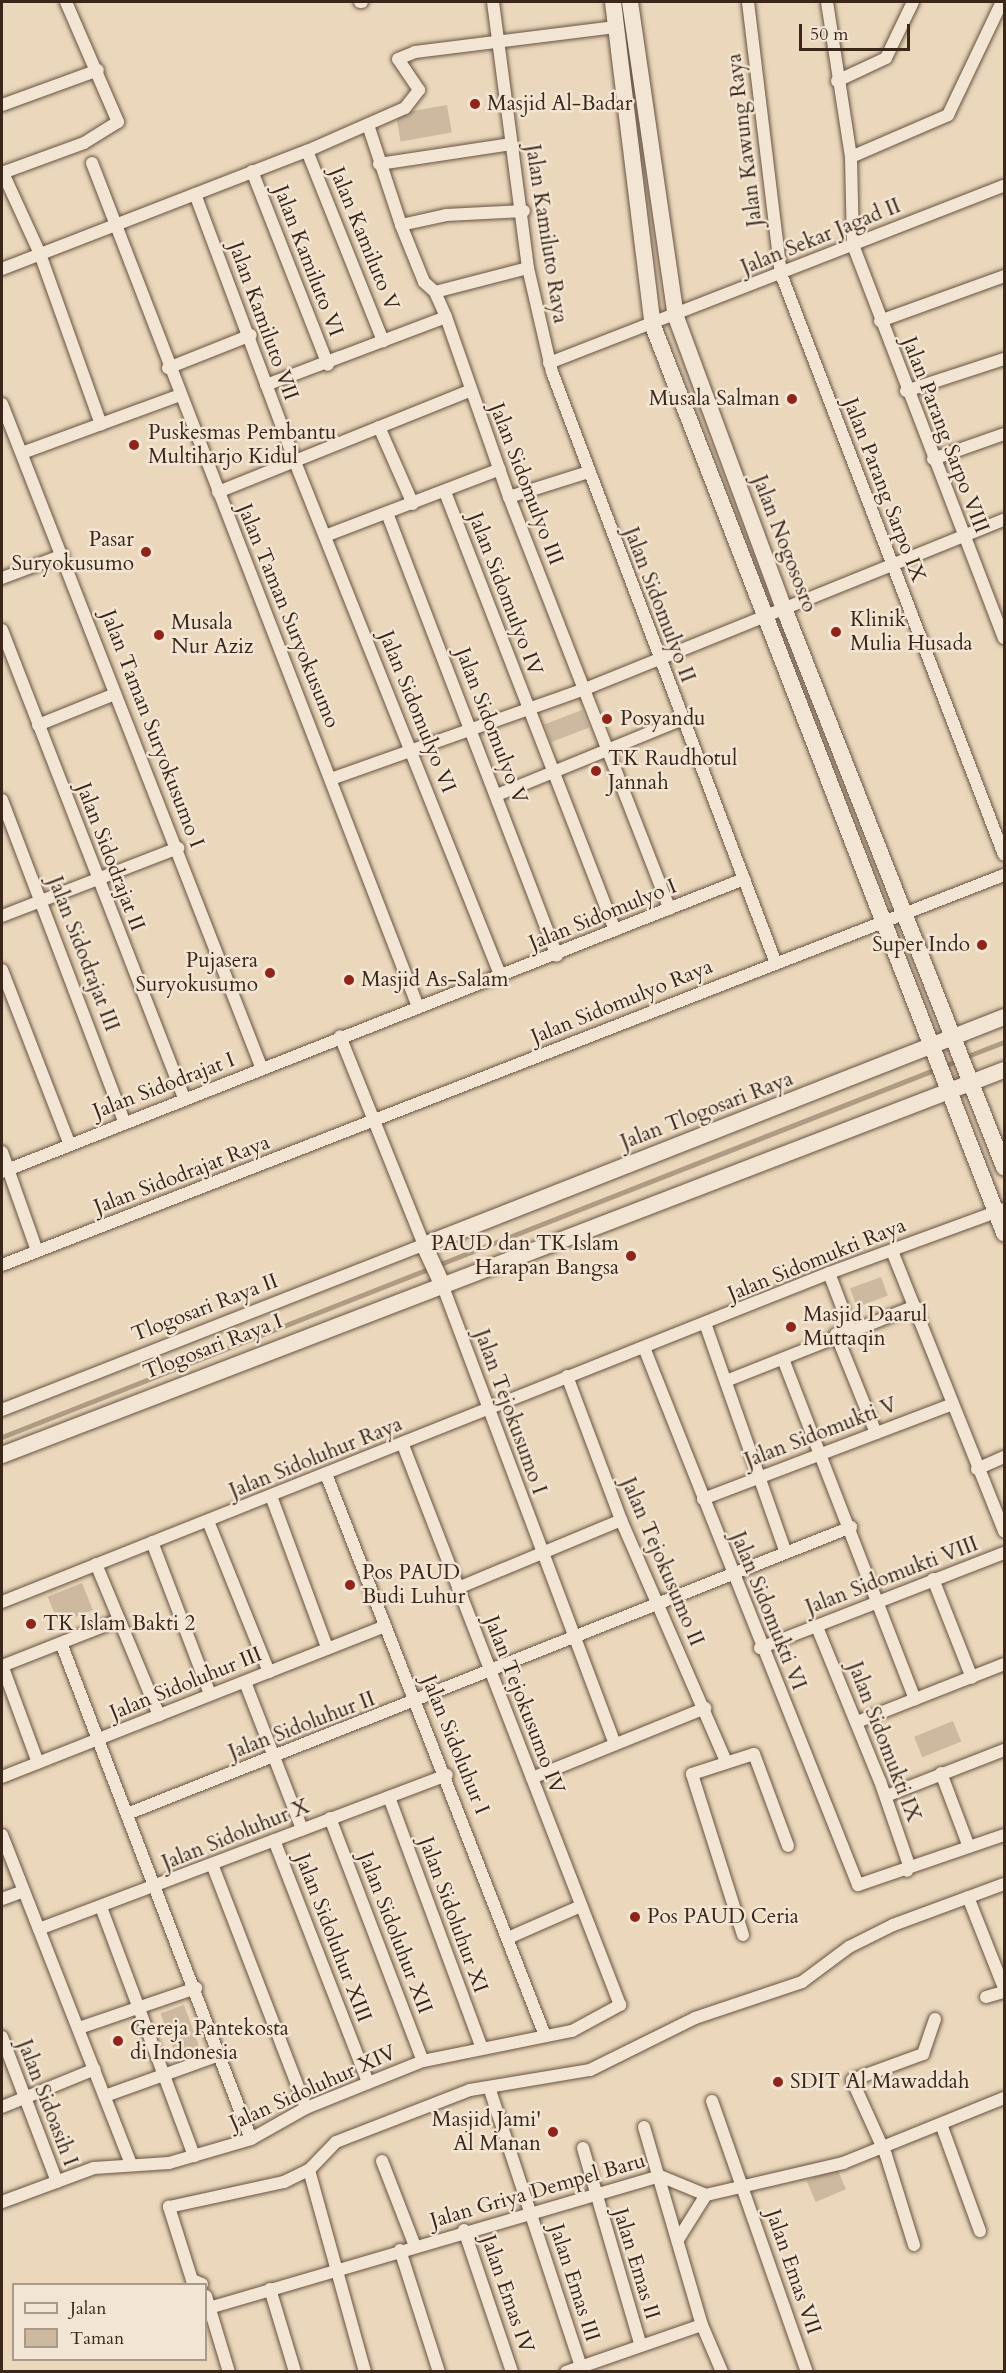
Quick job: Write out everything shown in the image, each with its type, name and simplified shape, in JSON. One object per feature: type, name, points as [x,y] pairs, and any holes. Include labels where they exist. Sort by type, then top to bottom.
[{"type":"street","points":[[66,2],[98,70],[118,122],[84,143],[2,173],[40,254],[101,424]]},
{"type":"street","name":"Jalan Kamiluto Raya","points":[[493,2],[512,144],[524,211],[528,268],[549,363],[653,326]]},
{"type":"street","points":[[613,2],[653,326],[764,620],[1000,1210],[1005,1233]]},
{"type":"street","name":"Jalan Nogososro","points":[[630,2],[676,317],[785,611],[1005,1167]]},
{"type":"street","name":"Jalan Kawung Raya","points":[[748,2],[781,274]]},
{"type":"street","name":"Jalan Parang Sarpo VIII","points":[[827,2],[850,157],[853,245],[906,391],[1000,617],[1005,638]]},
{"type":"street","points":[[837,81],[886,58],[913,2]]},
{"type":"street","points":[[850,157],[948,115],[1002,2]]},
{"type":"street","points":[[2,269],[114,223],[307,151],[414,102],[419,90],[398,59],[497,41],[615,27]]},
{"type":"street","points":[[2,105],[98,70]]},
{"type":"street","name":"Jalan Sidomulyo III","points":[[368,125],[401,225],[424,282],[435,292],[446,317],[469,391],[607,749]]},
{"type":"street","points":[[379,164],[512,144]]},
{"type":"street","name":"Jalan Kamiluto V","points":[[307,151],[382,341]]},
{"type":"street","name":"Jalan Taman Suryokusumo","points":[[92,164],[178,396],[331,779],[418,1006]]},
{"type":"street","name":"Jalan Kamiluto VI","points":[[252,171],[328,365]]},
{"type":"street","name":"Jalan Sekar Jagad II","points":[[653,326],[1005,186]]},
{"type":"street","name":"Jalan Kamiluto VII","points":[[195,194],[251,335],[266,385],[295,462]]},
{"type":"street","points":[[401,225],[446,215],[524,211]]},
{"type":"street","points":[[435,292],[528,268]]},
{"type":"street","name":"Jalan Parang Sarpo IX","points":[[781,274],[1005,855]]},
{"type":"street","points":[[880,321],[1005,276]]},
{"type":"street","points":[[266,385],[328,365],[382,341],[446,317]]},
{"type":"street","points":[[168,368],[251,335]]},
{"type":"street","points":[[906,391],[1005,359]]},
{"type":"street","name":"Jalan Sidomulyo II","points":[[549,363],[585,473],[659,656],[681,720],[775,961]]},
{"type":"street","points":[[218,492],[469,391]]},
{"type":"street","points":[[22,453],[178,396]]},
{"type":"street","name":"Jalan Taman Suryokusumo I","points":[[2,404],[63,555],[115,694],[178,848],[262,1069]]},
{"type":"street","points":[[379,428],[413,504]]},
{"type":"street","points":[[933,459],[1005,434]]},
{"type":"street","name":"Jalan Sidomulyo VI","points":[[295,462],[413,750],[501,977]]},
{"type":"street","points":[[325,536],[445,492],[500,469]]},
{"type":"street","points":[[509,497],[585,473]]},
{"type":"street","name":"Jalan Sidomulyo IV","points":[[445,492],[529,710],[554,768]]},
{"type":"street","name":"Jalan Sidomulyo V","points":[[387,513],[557,955]]},
{"type":"street","points":[[331,779],[585,689],[659,656],[764,620],[964,535],[1005,520]]},
{"type":"street","points":[[2,578],[63,555]]},
{"type":"street","name":"Jalan Sidodrajat II","points":[[2,630],[7,661],[38,725],[96,879],[184,1098]]},
{"type":"street","points":[[38,725],[115,694]]},
{"type":"street","points":[[497,795],[554,768],[681,720]]},
{"type":"street","points":[[607,749],[670,909]]},
{"type":"street","points":[[554,768],[615,930]]},
{"type":"street","name":"Jalan Sidodrajat III","points":[[2,800],[125,1123]]},
{"type":"street","points":[[2,916],[178,848]]},
{"type":"street","name":"Jalan Sidomulyo Raya","points":[[376,1123],[775,961],[885,923],[1005,875]]},
{"type":"street","name":"Jalan Sidomulyo I","points":[[340,1036],[501,977],[744,879]]},
{"type":"street","points":[[2,970],[7,1001],[69,1143]]},
{"type":"street","name":"Jalan Tlogosari Raya","points":[[426,1248],[936,1050],[1005,1017]]},
{"type":"street","points":[[340,1036],[441,1281],[971,1080],[1005,1070]]},
{"type":"street","name":"Jalan Sidodrajat I","points":[[5,1171],[69,1143],[262,1069],[340,1036]]},
{"type":"street","name":"Jalan Sidodrajat Raya","points":[[2,1265],[376,1123]]},
{"type":"street","points":[[2,1152],[5,1171],[37,1251]]},
{"type":"street","name":"Jalan Sidomukti Raya","points":[[645,1350],[829,1273],[1000,1210]]},
{"type":"street","name":"Tlogosari Raya II","points":[[2,1410],[426,1248]]},
{"type":"street","points":[[892,1251],[977,1469],[1005,1531]]},
{"type":"street","points":[[829,1273],[850,1328]]},
{"type":"street","name":"Jalan Tejokusumo I","points":[[441,1281],[541,1553],[614,1742]]},
{"type":"street","name":"Tlogosari Raya I","points":[[2,1455],[441,1281]]},
{"type":"street","points":[[726,1381],[783,1359],[850,1328],[915,1306]]},
{"type":"street","points":[[706,1326],[785,1550]]},
{"type":"street","points":[[836,1334],[876,1433]]},
{"type":"street","name":"Jalan Sidoluhur Raya","points":[[2,1602],[403,1445],[567,1376],[645,1350]]},
{"type":"street","name":"Jalan Sidomukti VI","points":[[645,1350],[760,1648],[858,1885],[907,1871]]},
{"type":"street","points":[[783,1359],[851,1527],[915,1699]]},
{"type":"street","name":"Jalan Tejokusumo II","points":[[567,1376],[621,1520],[655,1602],[705,1708],[726,1761]]},
{"type":"street","name":"Jalan Sidomukti V","points":[[703,1500],[952,1404]]},
{"type":"street","name":"Jalan Tejokusumo IV","points":[[403,1445],[488,1669],[611,1979]]},
{"type":"street","points":[[977,1469],[1005,1457]]},
{"type":"street","name":"Jalan Sidoluhur I","points":[[326,1474],[385,1626],[447,1775],[544,2033]]},
{"type":"street","points":[[271,1496],[327,1647]]},
{"type":"street","points":[[458,1588],[621,1520]]},
{"type":"street","points":[[208,1521],[269,1672]]},
{"type":"street","name":"Jalan Sidoluhur II","points":[[127,1814],[416,1703],[488,1669],[785,1550],[851,1527]]},
{"type":"street","points":[[152,1542],[210,1694]]},
{"type":"street","name":"Jalan Sidomukti VIII","points":[[760,1648],[1005,1553]]},
{"type":"street","points":[[96,1564],[159,1715]]},
{"type":"street","points":[[933,1580],[972,1678]]},
{"type":"street","points":[[38,1763],[2,1666],[119,1620]]},
{"type":"street","name":"Jalan Sidoluhur III","points":[[2,1778],[245,1682],[327,1647],[385,1626]]},
{"type":"street","name":"Jalan Sidomukti IX","points":[[817,1627],[886,1796],[907,1871]]},
{"type":"street","points":[[61,1643],[222,2054],[251,2139]]},
{"type":"street","points":[[857,1722],[1005,1664]]},
{"type":"street","points":[[245,1682],[302,1829]]},
{"type":"street","points":[[532,1778],[614,1742],[705,1708]]},
{"type":"street","points":[[886,1796],[941,1773],[1001,1752],[1005,1765]]},
{"type":"street","points":[[743,1935],[691,1777],[726,1761],[751,1753],[756,1757],[788,1846]]},
{"type":"street","points":[[941,1773],[969,1847]]},
{"type":"street","name":"Jalan Sidoluhur X","points":[[39,1929],[157,1888],[330,1818],[447,1775]]},
{"type":"street","name":"Jalan Sidoluhur XI","points":[[389,1797],[481,2046]]},
{"type":"street","name":"Jalan Sidoluhur XII","points":[[330,1818],[423,2061]]},
{"type":"street","points":[[2,1835],[131,2164]]},
{"type":"street","points":[[907,1871],[1005,1835]]},
{"type":"street","name":"Jalan Sidoluhur XIII","points":[[274,1840],[368,2082]]},
{"type":"street","points":[[212,1864],[306,2108]]},
{"type":"street","points":[[200,2283],[192,2280],[169,2207],[284,2181],[309,2170],[336,2142],[470,2090],[490,2090],[590,2070],[695,2018],[802,1982],[859,1942],[1005,1884]]},
{"type":"street","points":[[2,1899],[24,1891]]},
{"type":"street","points":[[968,1897],[1005,1990],[986,1997]]},
{"type":"street","points":[[510,1938],[581,1906]]},
{"type":"street","points":[[101,1907],[194,2156]]},
{"type":"street","name":"Jalan Sidoluhur XIV","points":[[2,2202],[94,2168],[194,2156],[251,2139],[306,2108],[423,2061],[544,2033],[572,2031],[620,2005],[611,1979]]},
{"type":"street","points":[[79,2028],[196,1989]]},
{"type":"street","points":[[914,2245],[879,2144],[852,2080],[923,2054],[925,2034],[935,2019]]},
{"type":"street","name":"Jalan Sidoasih I","points":[[2,2037],[57,2182]]},
{"type":"street","points":[[105,2096],[222,2054]]},
{"type":"street","points":[[2,2107],[95,2069]]},
{"type":"street","name":"Jalan Emas III","points":[[490,2090],[581,2367]]},
{"type":"street","name":"Jalan Emas VII","points":[[712,2101],[807,2372]]},
{"type":"street","points":[[679,2238],[706,2195],[843,2163],[879,2144],[1003,2102]]},
{"type":"street","points":[[941,2124],[980,2231]]},
{"type":"street","points":[[644,2127],[679,2238],[702,2325],[717,2355],[722,2372]]},
{"type":"street","name":"Jalan Emas II","points":[[583,2148],[594,2194],[641,2346]]},
{"type":"street","points":[[382,2161],[415,2246]]},
{"type":"street","points":[[309,2170],[334,2270],[365,2372]]},
{"type":"street","name":"Jalan Griya Dempel Baru","points":[[229,2372],[207,2302],[270,2289],[464,2230],[660,2176],[706,2195]]},
{"type":"street","name":"Jalan Emas IV","points":[[464,2230],[512,2372]]},
{"type":"street","points":[[400,2250],[439,2372]]},
{"type":"street","points":[[270,2289],[295,2372]]},
{"type":"street","points":[[566,2372],[702,2325]]},
{"type":"green space","points":[[447,105],[452,133],[401,142],[396,114]]},
{"type":"green space","points":[[582,710],[589,728],[551,742],[545,724]]},
{"type":"green space","points":[[881,1277],[888,1296],[857,1307],[850,1288]]},
{"type":"green space","points":[[82,1583],[93,1610],[59,1624],[48,1597]]},
{"type":"green space","points":[[953,1721],[961,1741],[922,1757],[914,1737]]},
{"type":"green space","points":[[184,2005],[200,2050],[177,2059],[161,2014]]},
{"type":"green space","points":[[837,2168],[846,2189],[816,2202],[807,2181]]},
{"type":"waterway","points":[[965,1057],[1004,1042]]},
{"type":"waterway","points":[[438,1265],[957,1061]]},
{"type":"waterway","points":[[2,1437],[430,1268]]},
{"type":"place","name":"Masjid Al-Badar","points":[[475,104]]},
{"type":"place","name":"Musala Salman","points":[[792,399]]},
{"type":"place","name":"Puskesmas Pembantu Multiharjo Kidul","points":[[134,445]]},
{"type":"place","name":"Pasar Suryokusumo","points":[[146,552]]},
{"type":"place","name":"Klinik Mulia Husada","points":[[836,632]]},
{"type":"place","name":"Musala Nur Aziz","points":[[159,635]]},
{"type":"place","name":"Posyandu","points":[[607,719]]},
{"type":"place","name":"TK Raudhotul Jannah","points":[[596,771]]},
{"type":"place","name":"Super Indo","points":[[982,945]]},
{"type":"place","name":"Pujasera Suryokusumo","points":[[270,973]]},
{"type":"place","name":"Masjid As-Salam","points":[[349,980]]},
{"type":"place","name":"PAUD dan TK Islam Harapan Bangsa","points":[[631,1256]]},
{"type":"place","name":"Masjid Daarul Muttaqin","points":[[791,1327]]},
{"type":"place","name":"Pos PAUD Budi Luhur","points":[[350,1585]]},
{"type":"place","name":"TK Islam Bakti 2","points":[[31,1624]]},
{"type":"place","name":"Pos PAUD Ceria","points":[[635,1917]]},
{"type":"place","name":"Gereja Pantekosta di Indonesia","points":[[118,2041]]},
{"type":"place","name":"SDIT Al Mawaddah","points":[[778,2082]]},
{"type":"place","name":"Masjid Jami' Al Manan","points":[[553,2132]]}]
